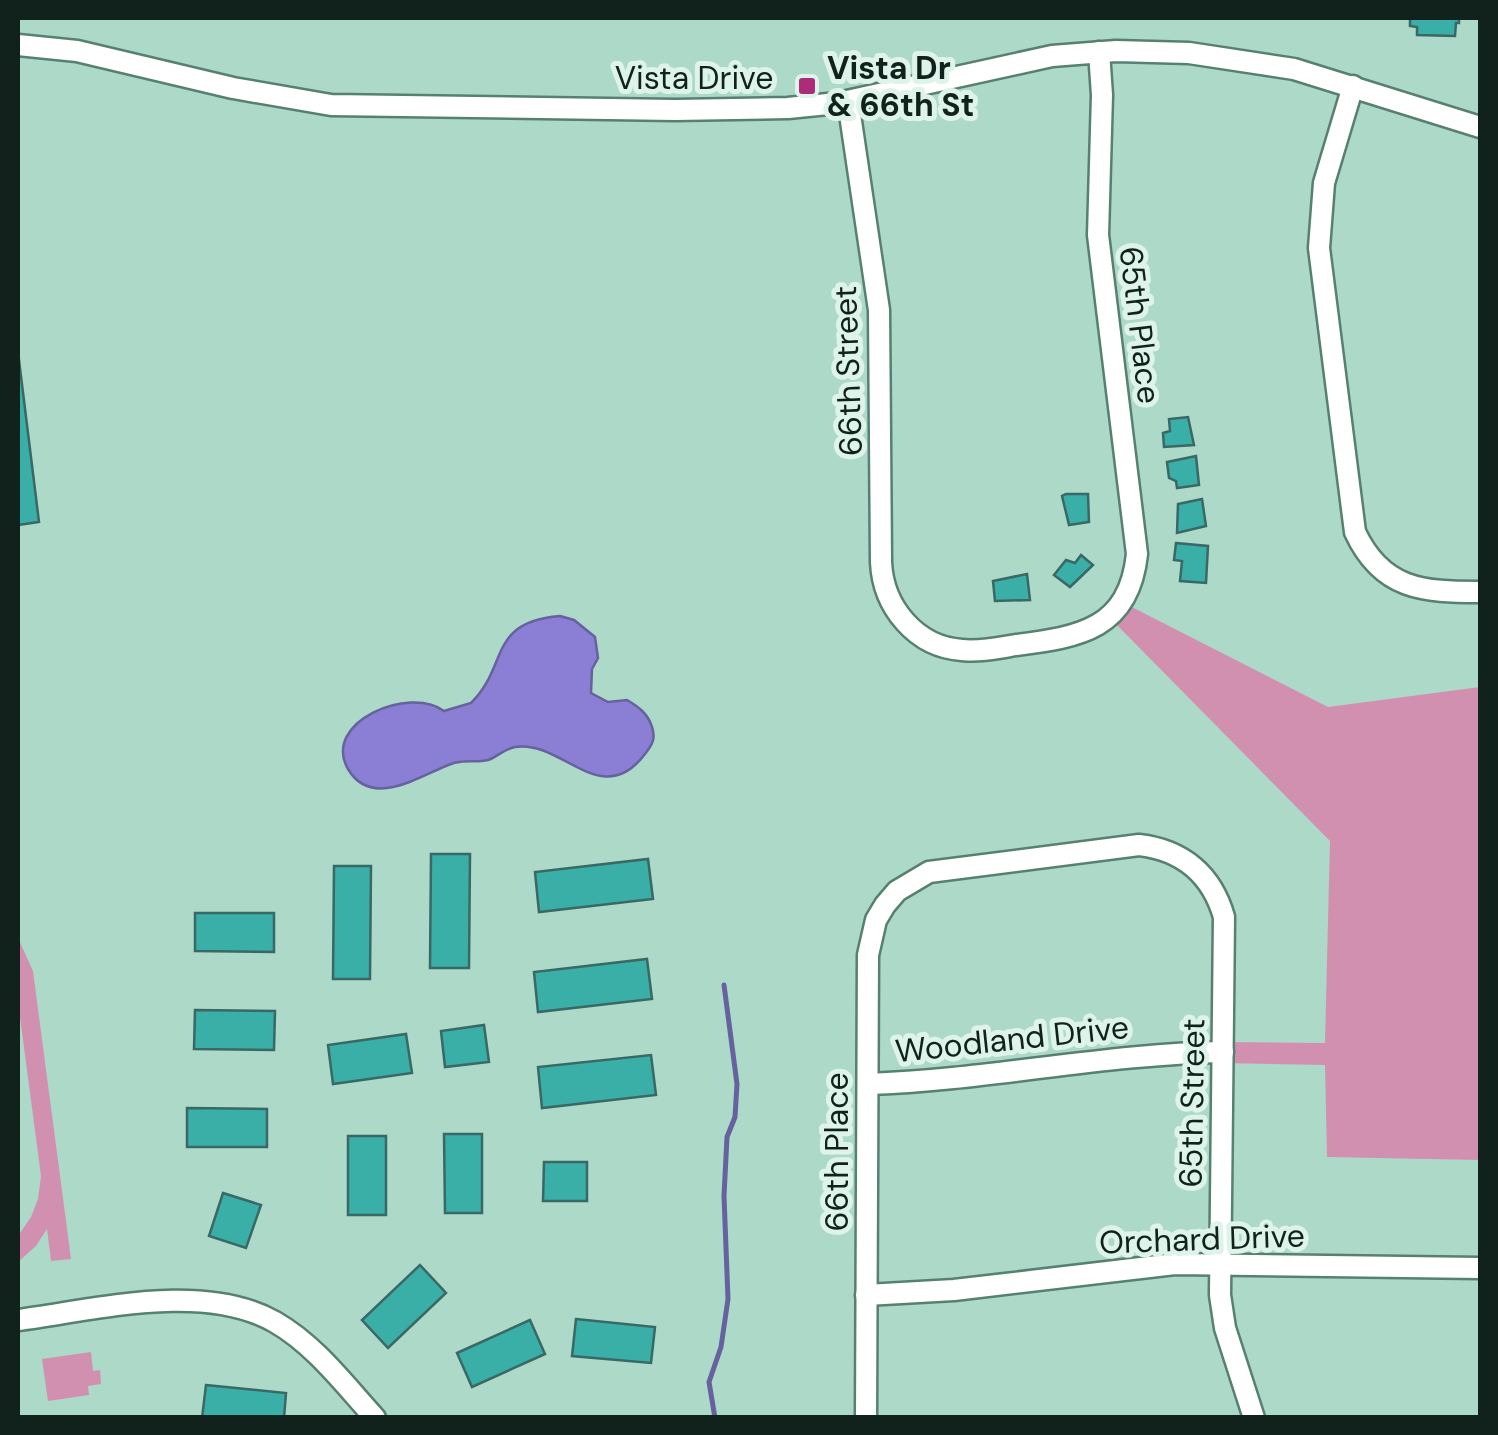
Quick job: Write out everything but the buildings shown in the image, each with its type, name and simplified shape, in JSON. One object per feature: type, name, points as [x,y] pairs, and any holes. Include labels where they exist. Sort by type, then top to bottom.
[{"type":"street","name":"Vista Drive","points":[[18,45],[77,51],[233,88],[330,105],[675,110],[788,108],[848,101],[1009,63],[1099,52],[1175,52],[1294,69],[1480,127]]},
{"type":"street","name":"65th Place","points":[[914,632],[943,647],[962,650],[1060,640],[1095,628],[1122,602],[1135,572],[1136,542],[1098,235],[1102,95],[1099,52]]},
{"type":"street","points":[[1353,86],[1324,182],[1319,248],[1351,514],[1362,547],[1387,575],[1421,590],[1480,592]]},
{"type":"street","name":"66th Street","points":[[848,101],[879,310],[881,570],[891,604],[914,632]]},
{"type":"street","name":"65th Street","points":[[894,894],[929,872],[1126,846],[1154,847],[1186,860],[1211,885],[1219,901],[1225,935],[1218,1263],[1225,1328],[1254,1418]]},
{"type":"street","name":"66th Place","points":[[866,1418],[870,938],[876,920],[894,894]]},
{"type":"street","name":"Woodland Drive","points":[[868,1084],[1142,1056],[1223,1052]]},
{"type":"street","name":"Orchard Drive","points":[[866,1295],[954,1290],[1175,1264],[1480,1268]]},
{"type":"street","points":[[18,1320],[190,1300],[239,1308],[272,1320],[310,1348],[375,1418]]},
{"type":"shaded area","points":[[1122,602],[1328,707],[1480,687],[1480,1160],[1327,1157],[1325,1065],[1223,1063],[1223,1042],[1325,1043],[1330,841],[1109,617]]},
{"type":"shaded area","points":[[560,616],[574,620],[595,637],[598,658],[592,669],[591,693],[608,702],[627,700],[650,722],[654,735],[651,745],[629,770],[613,776],[597,775],[532,747],[507,749],[488,760],[456,763],[383,788],[358,781],[348,769],[343,752],[347,736],[358,723],[373,713],[411,702],[444,711],[471,703],[483,689],[510,636],[537,620]]},
{"type":"shaded area","points":[[18,938],[33,971],[71,1259],[51,1261],[47,1229],[18,1262],[18,1236],[38,1199],[41,1176],[18,1002]]},
{"type":"shaded area","points":[[91,1352],[93,1371],[100,1370],[101,1384],[88,1386],[89,1395],[48,1401],[42,1359]]},
{"type":"waterway","points":[[715,1418],[709,1382],[721,1347],[728,1299],[724,1196],[727,1137],[735,1117],[737,1084],[724,985]]},
{"type":"place","name":"Vista Dr & 66th St","points":[[807,86]]}]
